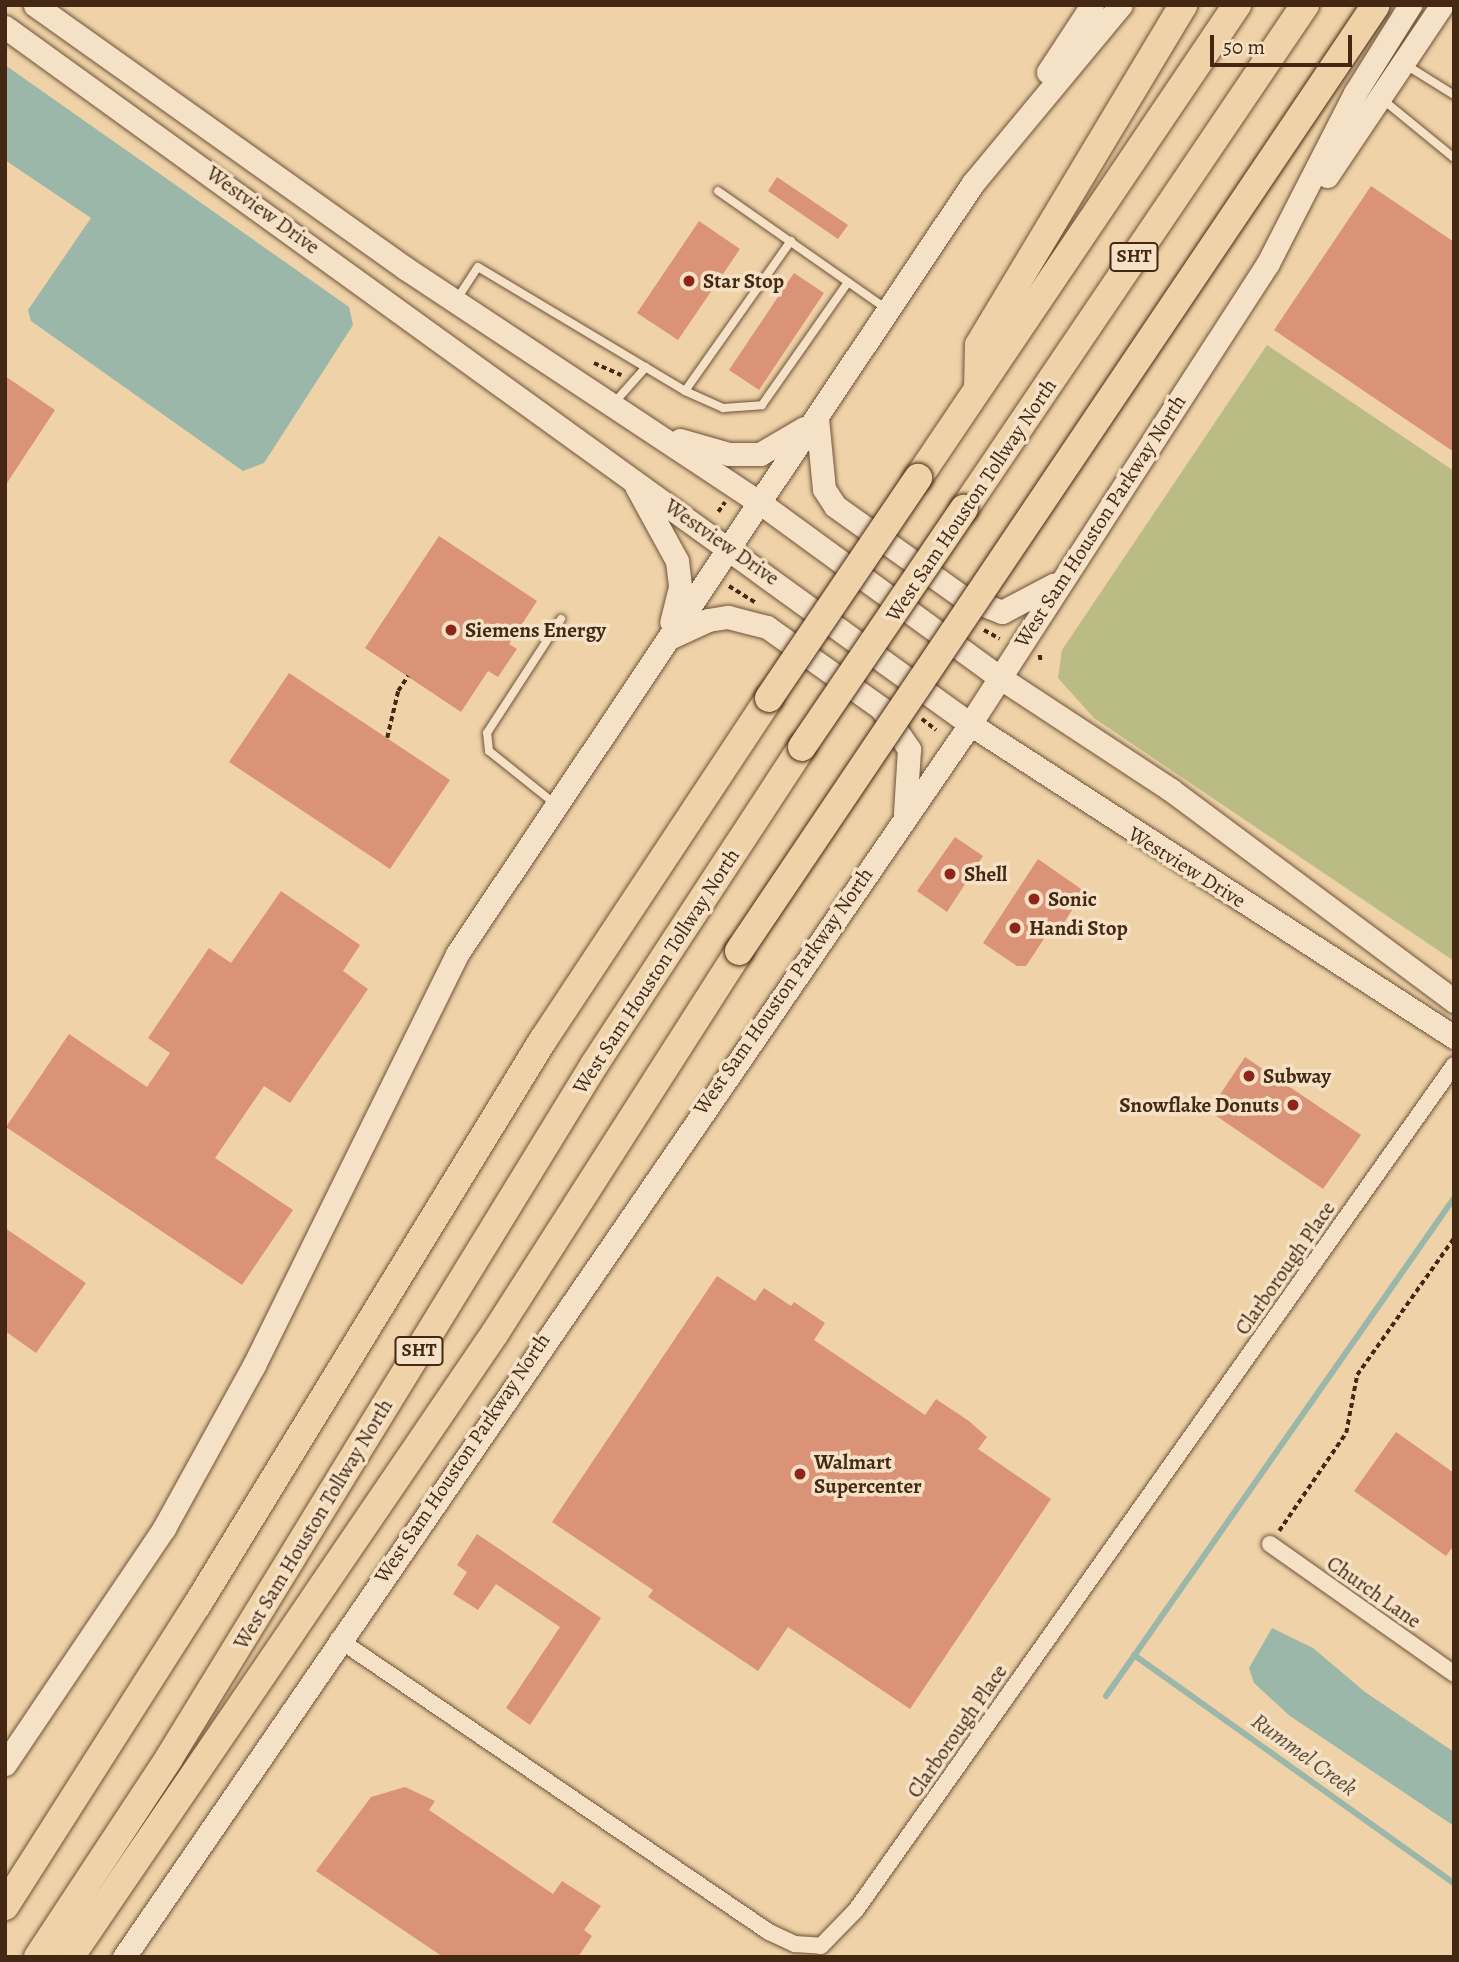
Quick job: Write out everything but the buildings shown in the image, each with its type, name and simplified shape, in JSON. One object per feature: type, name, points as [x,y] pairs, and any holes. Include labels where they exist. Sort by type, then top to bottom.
[{"type":"highway","points":[[978,388],[979,345],[1183,5]]},
{"type":"highway","name":"SHT","points":[[5,1906],[197,1605],[562,1010],[769,698],[1237,5]]},
{"type":"highway","name":"West Sam Houston Tollway North","points":[[38,1957],[169,1758],[594,1065],[802,747],[1304,5]]},
{"type":"highway","points":[[70,1957],[495,1333],[739,951],[1376,5]]},
{"type":"main road","name":"Westview Drive","points":[[35,5],[455,302],[614,403],[760,502],[999,677],[1171,790],[1454,1000]]},
{"type":"main road","points":[[5,1764],[164,1528],[254,1365],[457,954],[1092,5]]},
{"type":"main road","points":[[992,157],[1121,5]]},
{"type":"main road","name":"West Sam Houston Parkway North","points":[[124,1957],[338,1639],[905,813],[970,723],[1060,579],[1268,263],[1355,93],[1410,5]]},
{"type":"main road","points":[[1268,263],[1442,5]]},
{"type":"main road","name":"Westview Drive","points":[[5,27],[431,330],[970,723],[1454,1037]]},
{"type":"main road","points":[[112,102],[133,76]]},
{"type":"main road","points":[[431,330],[455,302]]},
{"type":"main road","points":[[817,418],[824,489],[835,506],[961,596],[1002,612],[1060,579]]},
{"type":"main road","points":[[661,435],[729,454],[760,454],[817,418]]},
{"type":"main road","points":[[632,479],[677,561],[680,587],[667,638]]},
{"type":"main road","points":[[667,638],[708,620],[728,617],[767,628],[881,708],[909,749],[905,813]]},
{"type":"street","name":"Clarborough Place","points":[[338,1639],[769,1932],[795,1944],[821,1946],[841,1931],[871,1890],[1454,1065]]},
{"type":"street","name":"Church Lane","points":[[1270,1544],[1454,1674]]},
{"type":"lane","points":[[1403,63],[1454,95]]},
{"type":"lane","points":[[1380,97],[1454,158]]},
{"type":"lane","points":[[718,191],[888,309]]},
{"type":"lane","points":[[685,391],[791,241]]},
{"type":"lane","points":[[455,302],[478,267],[685,391],[723,408],[762,405],[848,282]]},
{"type":"lane","points":[[614,403],[646,368]]},
{"type":"lane","points":[[556,804],[489,751],[487,733],[561,619]]},
{"type":"path","points":[[594,363],[621,375]]},
{"type":"path","points":[[1040,655],[1041,663]]},
{"type":"path","points":[[387,738],[398,691],[408,676]]},
{"type":"path","points":[[1270,1544],[1346,1433],[1357,1375],[1454,1238]]},
{"type":"green space","points":[[1267,345],[1454,471],[1454,961],[1094,718],[1058,678],[1062,650]]},
{"type":"shaded area","points":[[5,65],[349,307],[353,325],[264,463],[243,471],[31,321],[28,310],[91,218],[5,160]]},
{"type":"shaded area","points":[[1272,1628],[1313,1648],[1365,1692],[1454,1752],[1454,1826],[1290,1716],[1254,1683],[1249,1668]]},
{"type":"waterway","points":[[1106,1696],[1454,1198]]},
{"type":"waterway","name":"Rummel Creek","points":[[1134,1655],[1454,1883]]},
{"type":"place","name":"Star Stop","points":[[689,281]]},
{"type":"place","name":"Siemens Energy","points":[[451,630]]},
{"type":"place","name":"Shell","points":[[950,874]]},
{"type":"place","name":"Sonic","points":[[1034,899]]},
{"type":"place","name":"Handi Stop","points":[[1015,928]]},
{"type":"place","name":"Subway","points":[[1249,1076]]},
{"type":"place","name":"Snowflake Donuts","points":[[1293,1105]]},
{"type":"place","name":"Walmart Supercenter","points":[[800,1474]]}]
